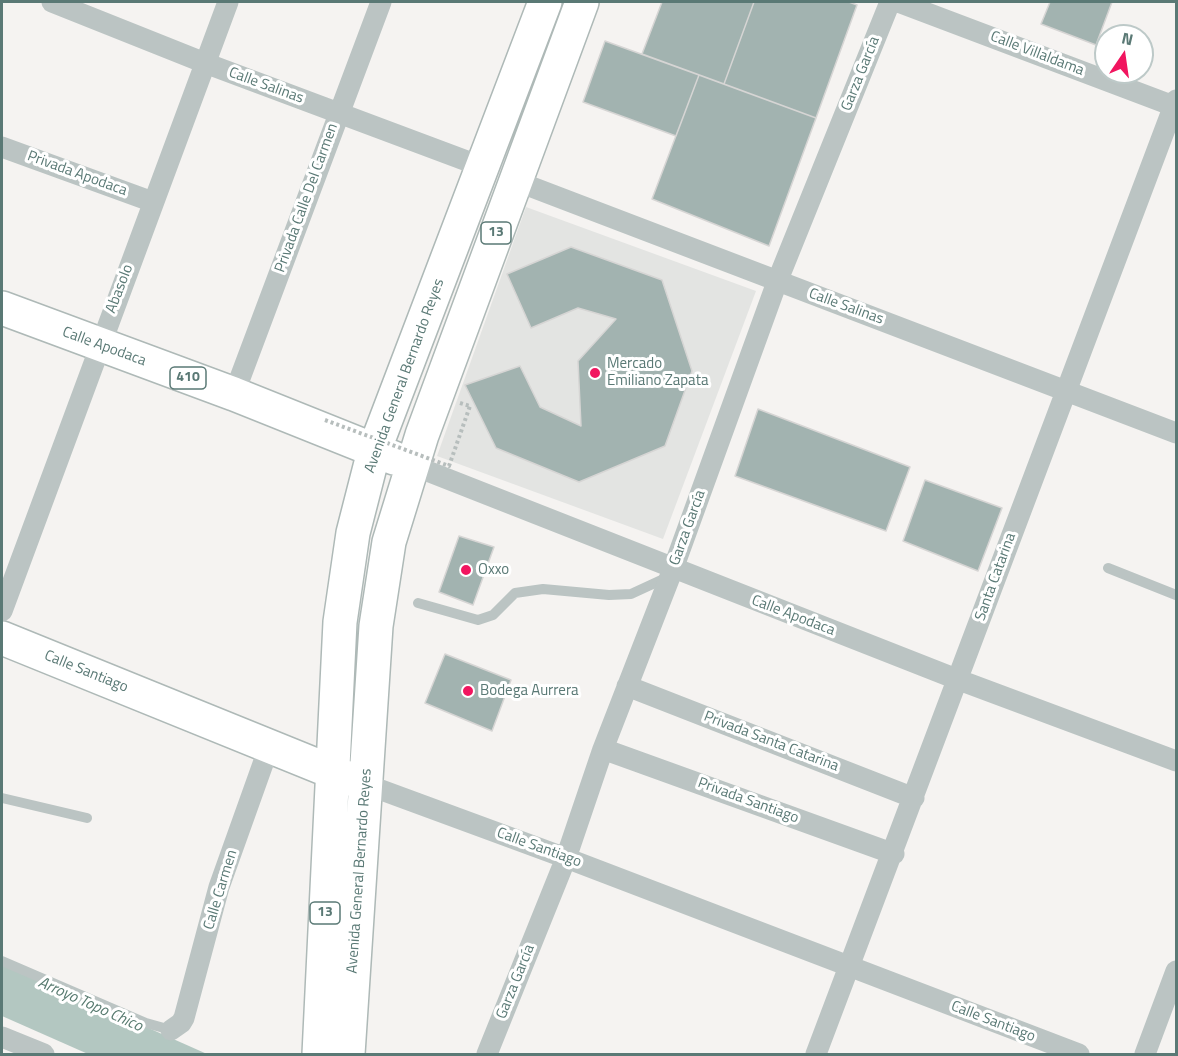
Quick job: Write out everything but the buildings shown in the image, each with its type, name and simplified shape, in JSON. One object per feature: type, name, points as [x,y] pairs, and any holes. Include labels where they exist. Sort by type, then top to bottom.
[{"type":"main road","name":"Avenida General Bernardo Reyes","points":[[319,1054],[340,622],[353,533],[374,451],[546,2]]},
{"type":"main road","name":"Avenida General Bernardo Reyes","points":[[348,1054],[380,593],[389,542],[412,465],[582,2]]},
{"type":"main road","name":"Calle Apodaca","points":[[2,308],[234,394],[374,451]]},
{"type":"main road","name":"410","points":[[374,451],[412,465]]},
{"type":"main road","name":"Calle Santiago","points":[[2,638],[365,784]]},
{"type":"street","name":"Calle Salinas","points":[[52,2],[205,63],[483,167]]},
{"type":"street","name":"Abasolo","points":[[2,611],[98,345],[228,2]]},
{"type":"street","name":"Privada Calle Del Carmen","points":[[234,394],[381,2]]},
{"type":"street","name":"Garza García","points":[[487,1054],[566,858],[603,749],[672,572],[777,282],[890,2]]},
{"type":"street","name":"Calle Villaldama","points":[[898,2],[1176,104]]},
{"type":"street","name":"Santa Catarina","points":[[816,1054],[894,854],[1176,104]]},
{"type":"street","name":"Privada Apodaca","points":[[2,147],[153,202]]},
{"type":"street","name":"Calle Salinas","points":[[516,181],[777,282],[1067,389],[1176,433]]},
{"type":"street","name":"Calle Apodaca","points":[[412,465],[672,572],[1176,761]]},
{"type":"street","name":"Privada Santa Catarina","points":[[627,686],[914,798]]},
{"type":"street","name":"Calle Carmen","points":[[171,1030],[182,1023],[184,1018],[219,887],[269,747]]},
{"type":"street","name":"Privada Santiago","points":[[603,749],[894,854]]},
{"type":"street","name":"Calle Santiago","points":[[365,784],[566,858],[1079,1054]]},
{"type":"street","points":[[1145,1054],[1176,971]]},
{"type":"street","points":[[2,1037],[36,1053]]},
{"type":"lane","points":[[1108,568],[1176,595]]},
{"type":"lane","points":[[418,603],[477,620],[493,615],[515,593],[543,589],[609,596],[631,594],[672,572]]},
{"type":"lane","points":[[2,798],[87,818]]},
{"type":"lane","points":[[2,961],[146,1023],[171,1030]]},
{"type":"path","points":[[325,420],[449,466],[470,406]]},
{"type":"shaded area","name":"Mercado Emiliano Zapata","points":[[526,207],[756,291],[663,539],[437,456]]},
{"type":"water","name":"Arroyo Topo Chico","points":[[2,963],[207,1054],[88,1054],[2,1016]]},
{"type":"place","name":"Mercado Emiliano Zapata","points":[[595,373]]},
{"type":"place","name":"Oxxo","points":[[466,570]]},
{"type":"place","name":"Bodega Aurrera","points":[[468,691]]}]
